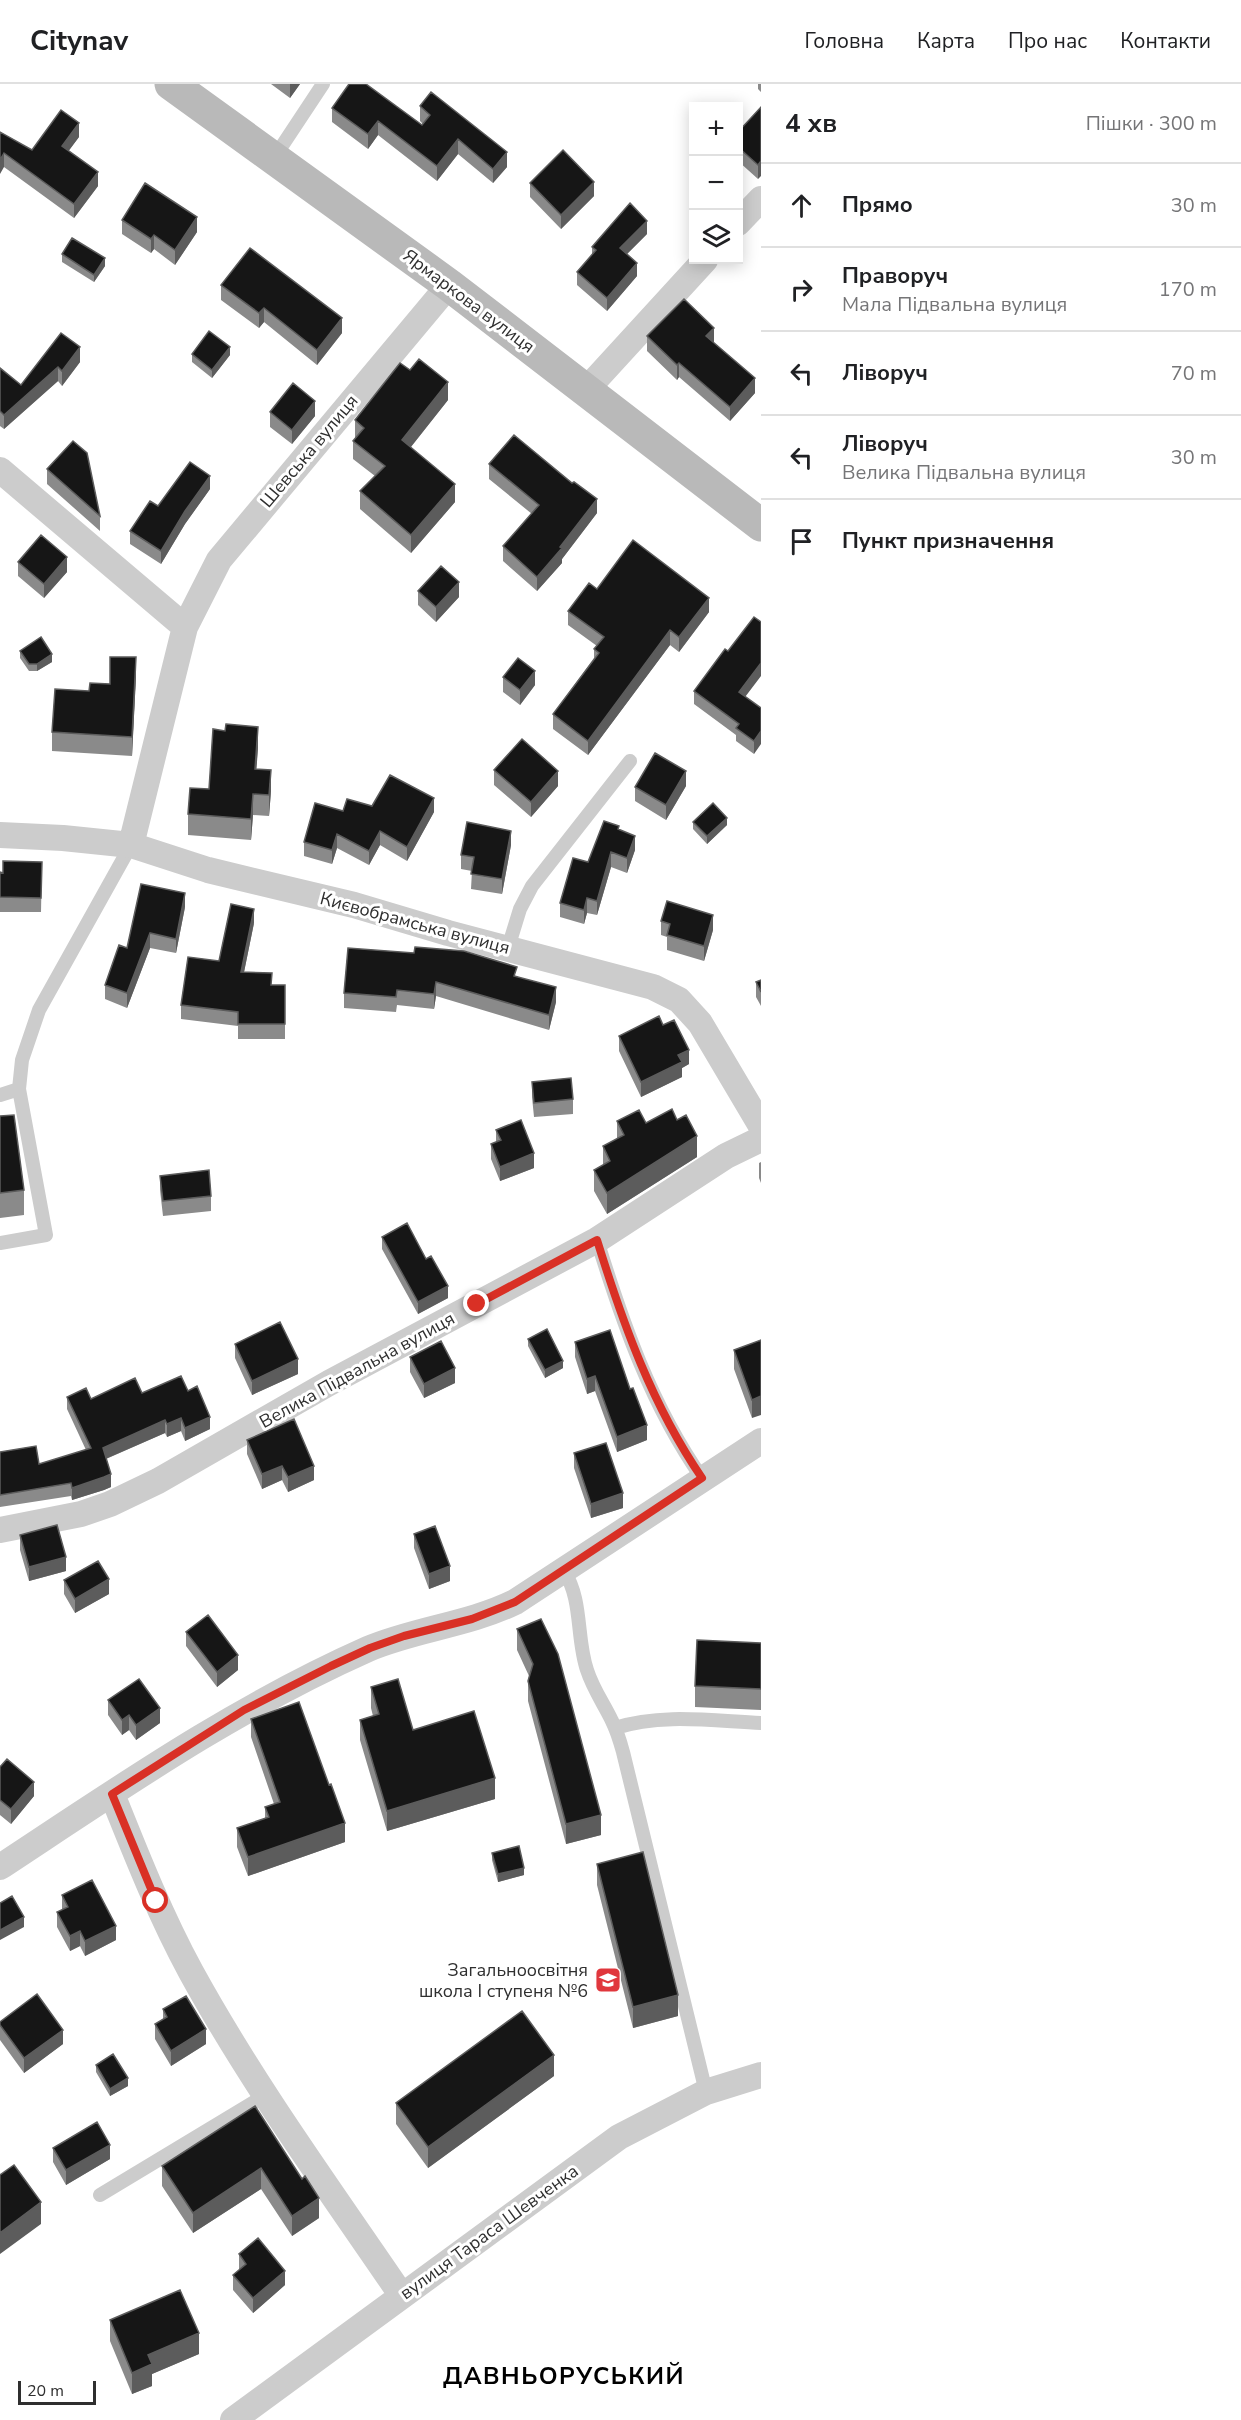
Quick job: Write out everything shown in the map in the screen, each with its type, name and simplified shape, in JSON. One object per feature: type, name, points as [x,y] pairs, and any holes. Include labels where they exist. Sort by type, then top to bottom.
[{"type":"street","name":"Ярмаркова вулиця","points":[[171,84],[449,285],[761,525]]},
{"type":"street","points":[[743,218],[761,199]]},
{"type":"street","points":[[586,390],[701,264]]},
{"type":"street","name":"Шевська вулиця","points":[[130,845],[185,627],[219,560],[449,285]]},
{"type":"street","points":[[0,470],[185,627]]},
{"type":"street","name":"Києвобрамська вулиця","points":[[0,835],[63,838],[130,845],[208,870],[354,905],[653,987],[679,1000],[700,1023],[761,1126]]},
{"type":"street","name":"Велика Підвальна вулиця","points":[[0,1530],[81,1514],[135,1492],[329,1383],[597,1240],[726,1156],[761,1139]]},
{"type":"street","points":[[0,1867],[201,1736],[282,1690],[370,1648],[404,1636],[499,1610],[564,1571],[761,1441]]},
{"type":"street","points":[[112,1794],[156,1901],[190,1971],[266,2095],[402,2296]]},
{"type":"street","name":"вулиця Тараса Шевченка","points":[[234,2420],[619,2137],[706,2092],[761,2075]]},
{"type":"lane","points":[[274,158],[322,84]]},
{"type":"lane","points":[[508,948],[520,909],[532,886],[630,761]]},
{"type":"lane","points":[[0,1243],[46,1235],[19,1089],[22,1060],[39,1010],[130,845]]},
{"type":"lane","points":[[0,1095],[19,1089]]},
{"type":"lane","points":[[597,1240],[625,1328],[656,1402],[681,1448],[702,1478]]},
{"type":"lane","points":[[564,1571],[573,1590],[581,1650],[588,1672],[615,1728],[626,1763],[706,2092]]},
{"type":"lane","points":[[615,1728],[632,1723],[658,1720],[761,1723]]},
{"type":"lane","points":[[100,2195],[266,2095]]},
{"type":"building","points":[[349,84],[366,84],[422,125],[430,115],[420,106],[431,92],[507,152],[493,169],[458,139],[437,166],[378,121],[368,134],[332,108]]},
{"type":"building","points":[[761,107],[761,161],[758,165],[743,152],[743,127]]},
{"type":"building","points":[[61,110],[79,123],[62,146],[98,172],[74,204],[4,153],[0,160],[0,132],[32,150]]},
{"type":"building","points":[[563,150],[594,182],[561,215],[530,183]]},
{"type":"building","points":[[145,183],[197,217],[175,250],[154,235],[151,239],[122,220]]},
{"type":"building","points":[[630,203],[647,221],[620,248],[637,263],[607,298],[577,272],[596,250],[592,247]]},
{"type":"building","points":[[72,238],[105,258],[94,275],[62,254]]},
{"type":"building","points":[[250,248],[342,318],[317,350],[264,308],[259,313],[221,285]]},
{"type":"building","points":[[684,299],[714,328],[706,336],[755,378],[730,407],[679,363],[677,365],[647,336]]},
{"type":"building","points":[[209,331],[230,347],[212,370],[192,354]]},
{"type":"building","points":[[61,333],[80,347],[62,371],[58,367],[4,415],[0,411],[0,368],[21,385]]},
{"type":"building","points":[[419,359],[448,382],[402,440],[455,484],[411,535],[360,491],[385,466],[353,441],[364,428],[355,420],[400,363],[410,370]]},
{"type":"building","points":[[293,383],[315,401],[292,430],[270,412]]},
{"type":"building","points":[[514,435],[572,483],[574,482],[597,499],[560,547],[562,548],[537,577],[503,546],[539,505],[489,464]]},
{"type":"building","points":[[73,441],[87,453],[100,516],[47,469]]},
{"type":"building","points":[[190,462],[210,476],[161,551],[130,531],[150,501],[158,506]]},
{"type":"building","points":[[41,535],[67,557],[44,584],[18,562]]},
{"type":"building","points":[[633,540],[709,598],[679,637],[670,630],[588,741],[553,714],[599,653],[594,649],[604,637],[568,611],[589,583],[597,589]]},
{"type":"building","points":[[441,566],[459,582],[436,607],[418,591]]},
{"type":"building","points":[[754,617],[761,622],[761,663],[739,692],[761,708],[761,731],[754,741],[736,728],[739,724],[694,691],[725,649],[728,651]]},
{"type":"building","points":[[41,637],[52,654],[37,664],[29,664],[20,651]]},
{"type":"building","points":[[110,657],[136,657],[132,737],[52,732],[55,689],[89,691],[90,683],[110,684]]},
{"type":"building","points":[[518,658],[535,671],[520,690],[503,677]]},
{"type":"building","points":[[226,724],[258,727],[255,769],[271,770],[269,795],[253,794],[251,819],[188,814],[190,788],[209,789],[213,729],[225,731]]},
{"type":"building","points":[[522,739],[558,771],[531,802],[494,770]]},
{"type":"building","points":[[655,753],[686,771],[666,805],[635,787]]},
{"type":"building","points":[[390,775],[434,798],[407,847],[380,831],[369,851],[337,834],[332,850],[304,842],[315,803],[343,811],[347,799],[372,806]]},
{"type":"building","points":[[713,803],[727,818],[707,836],[693,822]]},
{"type":"building","points":[[604,821],[619,826],[618,829],[635,836],[627,858],[611,852],[597,901],[587,898],[584,910],[560,903],[573,858],[588,862]]},
{"type":"building","points":[[467,822],[511,831],[502,879],[471,874],[474,857],[461,855]]},
{"type":"building","points":[[3,861],[42,862],[41,898],[0,897],[0,872],[3,873]]},
{"type":"building","points":[[141,884],[185,893],[176,939],[150,933],[127,993],[105,985],[119,945],[127,948]]},
{"type":"building","points":[[667,901],[713,915],[704,946],[667,935],[670,924],[661,921]]},
{"type":"building","points":[[231,904],[254,909],[241,972],[272,973],[271,985],[285,985],[285,1024],[238,1024],[238,1012],[181,1005],[188,957],[219,961]]},
{"type":"building","points":[[415,947],[464,951],[517,967],[514,976],[556,987],[549,1015],[436,982],[434,994],[397,990],[396,997],[344,993],[348,948],[414,953]]},
{"type":"building","points":[[761,980],[761,992],[756,982]]},
{"type":"building","points":[[659,1016],[663,1025],[674,1020],[689,1050],[678,1055],[682,1062],[641,1082],[619,1036]]},
{"type":"building","points":[[571,1078],[573,1099],[534,1103],[532,1082]]},
{"type":"building","points":[[672,1109],[677,1120],[686,1115],[697,1136],[607,1193],[594,1170],[610,1161],[603,1146],[624,1135],[617,1121],[639,1110],[646,1123]]},
{"type":"building","points":[[14,1115],[24,1190],[0,1193],[0,1116]]},
{"type":"building","points":[[521,1120],[534,1153],[500,1167],[491,1144],[501,1140],[496,1130]]},
{"type":"building","points":[[209,1170],[211,1196],[163,1201],[160,1176]]},
{"type":"building","points":[[407,1223],[426,1259],[431,1256],[448,1286],[418,1302],[382,1237]]},
{"type":"building","points":[[280,1322],[298,1359],[252,1381],[235,1344]]},
{"type":"building","points":[[547,1329],[563,1361],[545,1370],[528,1339]]},
{"type":"building","points":[[610,1330],[630,1389],[633,1388],[647,1425],[617,1437],[595,1376],[587,1379],[575,1342]]},
{"type":"building","points":[[761,1340],[761,1396],[752,1400],[734,1350]]},
{"type":"building","points":[[441,1341],[455,1368],[424,1384],[410,1357]]},
{"type":"building","points":[[181,1376],[188,1391],[197,1386],[210,1417],[185,1428],[181,1418],[167,1424],[165,1420],[103,1448],[111,1474],[104,1477],[72,1488],[71,1483],[0,1495],[0,1452],[36,1446],[39,1464],[91,1448],[67,1397],[86,1388],[91,1399],[135,1378],[142,1393]]},
{"type":"building","points":[[294,1419],[314,1466],[288,1477],[282,1466],[262,1474],[247,1440]]},
{"type":"building","points":[[606,1443],[623,1493],[591,1504],[574,1453]]},
{"type":"building","points":[[57,1525],[66,1557],[29,1567],[20,1535]]},
{"type":"building","points":[[435,1526],[450,1566],[429,1574],[414,1534]]},
{"type":"building","points":[[98,1561],[109,1579],[75,1599],[64,1580]]},
{"type":"building","points":[[208,1615],[238,1655],[217,1672],[186,1632]]},
{"type":"building","points":[[541,1619],[558,1654],[601,1815],[566,1824],[528,1681],[533,1664],[517,1629]]},
{"type":"building","points":[[697,1640],[761,1643],[761,1689],[695,1686]]},
{"type":"building","points":[[139,1679],[160,1708],[136,1725],[129,1715],[122,1720],[108,1700]]},
{"type":"building","points":[[398,1679],[413,1730],[474,1711],[495,1778],[387,1811],[360,1720],[379,1714],[371,1687]]},
{"type":"building","points":[[299,1702],[345,1823],[248,1857],[237,1828],[269,1817],[265,1807],[280,1802],[251,1719]]},
{"type":"building","points":[[7,1759],[34,1782],[11,1809],[0,1800],[0,1767]]},
{"type":"building","points":[[519,1846],[524,1868],[498,1874],[492,1853]]},
{"type":"building","points":[[643,1852],[678,1995],[633,2007],[597,1864]]},
{"type":"building","points":[[92,1880],[116,1926],[85,1941],[80,1931],[70,1936],[57,1912],[68,1907],[62,1895]]},
{"type":"building","points":[[12,1896],[24,1917],[0,1930],[0,1903]]},
{"type":"building","points":[[37,1994],[63,2030],[24,2058],[0,2022]]},
{"type":"building","points":[[186,1996],[206,2029],[171,2051],[155,2024],[167,2017],[163,2009]]},
{"type":"building","points":[[522,2011],[554,2055],[428,2147],[396,2103]]},
{"type":"building","points":[[113,2054],[128,2078],[110,2089],[96,2065]]},
{"type":"building","points":[[255,2106],[302,2179],[305,2176],[319,2198],[292,2216],[261,2168],[193,2213],[162,2166]]},
{"type":"building","points":[[97,2122],[110,2145],[66,2170],[53,2148]]},
{"type":"building","points":[[14,2165],[41,2202],[0,2233],[0,2175]]},
{"type":"building","points":[[258,2238],[285,2271],[253,2298],[233,2275],[246,2264],[239,2254]]},
{"type":"building","points":[[180,2290],[199,2333],[148,2355],[152,2364],[132,2373],[110,2320]]},
{"type":"place","name":"Загальноосвітня школа І ступеня №6","points":[[608,1980]]},
{"type":"district","name":"ДАВНЬОРУСЬКИЙ","points":[[564,2376]]},
{"type":"route","points":[[156,1901],[112,1794],[244,1710],[331,1666],[370,1648],[404,1636],[472,1619],[515,1602],[702,1478],[681,1448],[656,1402],[628,1336],[597,1240],[477,1304]]}]
